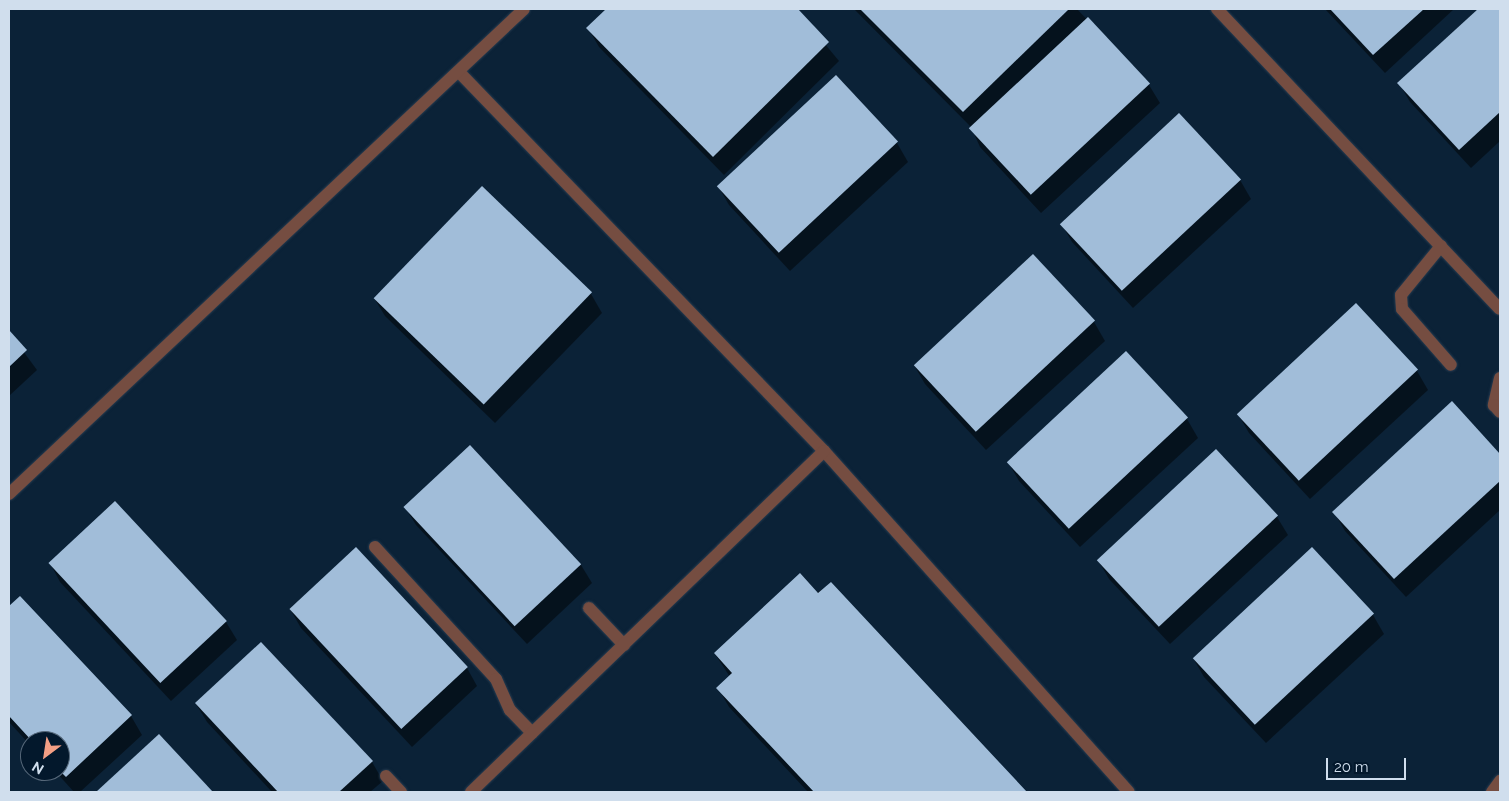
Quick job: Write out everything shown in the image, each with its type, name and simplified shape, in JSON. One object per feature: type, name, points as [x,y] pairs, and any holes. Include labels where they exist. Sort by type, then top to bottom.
[{"type":"street","points":[[9,494],[524,9]]},
{"type":"street","points":[[1217,9],[1500,309]]},
{"type":"street","points":[[458,72],[824,451],[1128,792]]},
{"type":"street","points":[[1441,246],[1400,295],[1402,309],[1451,365]]},
{"type":"street","points":[[1500,378],[1494,405],[1500,412]]},
{"type":"street","points":[[471,792],[824,451]]},
{"type":"street","points":[[375,547],[496,679],[510,710],[532,733]]},
{"type":"street","points":[[589,608],[624,645]]},
{"type":"street","points":[[386,776],[401,792]]},
{"type":"street","points":[[1492,792],[1500,781]]},
{"type":"building","points":[[606,9],[798,9],[829,42],[713,157],[586,28]]},
{"type":"building","points":[[860,9],[1069,9],[963,112]]},
{"type":"building","points":[[1330,9],[1424,9],[1373,55]]},
{"type":"building","points":[[1478,9],[1500,9],[1500,112],[1459,150],[1397,83]]},
{"type":"building","points":[[1088,17],[1150,84],[1031,195],[969,128]]},
{"type":"building","points":[[836,75],[898,142],[779,253],[717,186]]},
{"type":"building","points":[[1179,113],[1241,180],[1122,291],[1060,224]]},
{"type":"building","points":[[482,186],[592,292],[484,404],[374,298]]},
{"type":"building","points":[[1033,254],[1095,321],[976,432],[914,365]]},
{"type":"building","points":[[1356,303],[1418,370],[1299,481],[1237,414]]},
{"type":"building","points":[[9,330],[27,350],[9,367]]},
{"type":"building","points":[[1126,351],[1188,418],[1069,529],[1007,462]]},
{"type":"building","points":[[1452,401],[1500,454],[1500,481],[1394,579],[1332,512]]},
{"type":"building","points":[[470,445],[581,564],[515,626],[403,507]]},
{"type":"building","points":[[1216,449],[1278,516],[1159,627],[1097,560]]},
{"type":"building","points":[[115,501],[227,621],[160,683],[48,563]]},
{"type":"building","points":[[356,547],[468,667],[401,729],[289,609]]},
{"type":"building","points":[[1312,547],[1374,614],[1255,725],[1193,658]]},
{"type":"building","points":[[800,573],[818,593],[831,582],[1027,792],[814,792],[716,688],[732,673],[714,653]]},
{"type":"building","points":[[20,596],[132,715],[70,773],[70,731],[23,731],[9,716],[9,606]]},
{"type":"building","points":[[261,642],[373,761],[339,792],[278,792],[195,703]]},
{"type":"building","points":[[159,734],[213,792],[96,792]]}]
